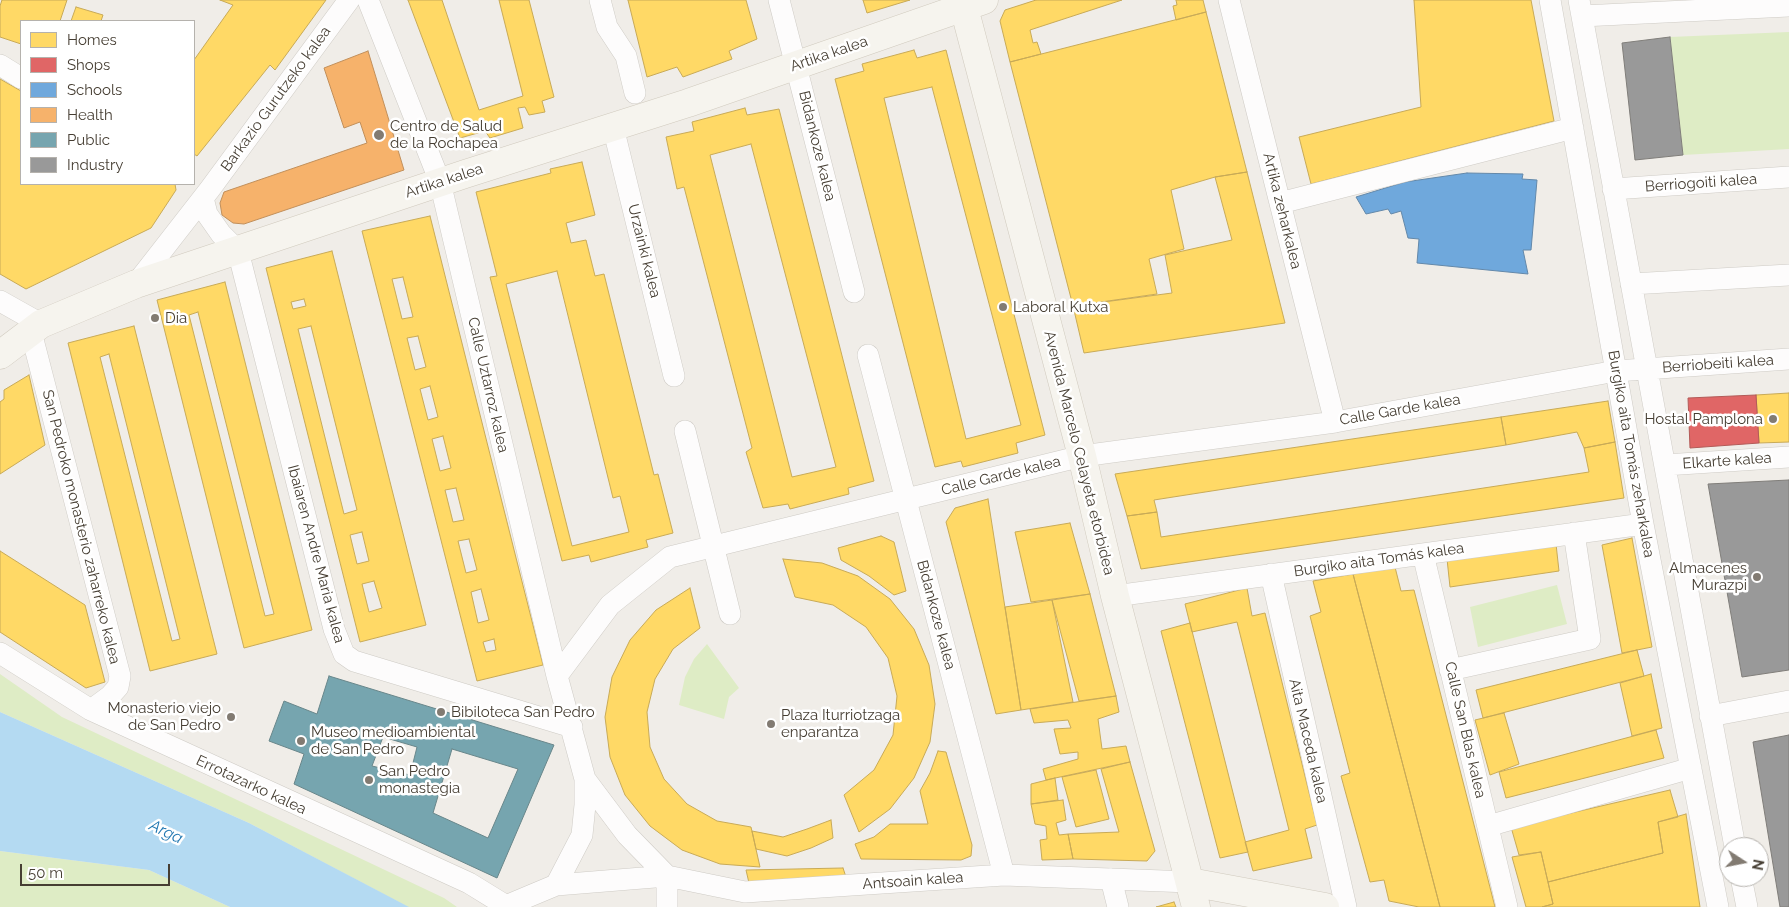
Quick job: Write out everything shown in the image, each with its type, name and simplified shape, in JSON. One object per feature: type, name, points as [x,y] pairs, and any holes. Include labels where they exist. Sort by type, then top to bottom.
[{"type":"street","name":"Barkazio Gurutzeko kalea","points":[[136,284],[202,189],[349,0]]},
{"type":"street","name":"Calle Uztarroz kalea","points":[[368,0],[440,182],[557,676],[572,727],[584,779],[585,805],[582,835],[556,885]]},
{"type":"street","points":[[600,0],[607,27],[626,56],[635,93]]},
{"type":"street","name":"Bidankoze kalea","points":[[779,0],[854,292]]},
{"type":"street","name":"Artika zeharkalea","points":[[1229,0],[1335,422]]},
{"type":"street","name":"Burgiko aita Tomás zeharkalea","points":[[1550,0],[1643,524],[1718,907]]},
{"type":"street","name":"Artika kalea","points":[[0,354],[36,328],[136,284],[440,182],[796,66],[970,3]]},
{"type":"street","name":"Avenida Marcelo Celayeta etorbidea","points":[[970,3],[1115,596],[1193,894]]},
{"type":"street","points":[[1580,8],[1789,6]]},
{"type":"street","name":"Burgiko aita Tomás zeharkalea","points":[[1580,8],[1733,837]]},
{"type":"street","points":[[0,65],[20,77]]},
{"type":"street","name":"Urzainki kalea","points":[[613,127],[674,376]]},
{"type":"street","points":[[1280,203],[1573,128]]},
{"type":"street","name":"Berriogoiti kalea","points":[[1613,189],[1789,177]]},
{"type":"street","points":[[202,189],[206,214],[221,234],[238,251]]},
{"type":"street","name":"Ibaiaren Andre Maria kalea","points":[[238,251],[334,629],[344,654],[354,661],[572,727]]},
{"type":"street","points":[[1631,284],[1789,274]]},
{"type":"street","points":[[0,301],[36,328]]},
{"type":"street","name":"San Pedroko monasterio zaharreko kalea","points":[[36,328],[120,676],[118,687],[110,696],[91,710]]},
{"type":"street","name":"Bidankoze kalea","points":[[868,355],[1004,875]]},
{"type":"street","name":"Berriobeiti kalea","points":[[1648,368],[1789,359]]},
{"type":"street","name":"Calle Garde kalea","points":[[557,676],[610,605],[670,557],[1082,456],[1335,422],[1616,371],[1648,368]]},
{"type":"street","points":[[685,432],[730,614]]},
{"type":"street","name":"Elkarte kalea","points":[[1665,465],[1789,457]]},
{"type":"street","name":"Burgiko aita Tomás kalea","points":[[1115,596],[1643,524]]},
{"type":"street","points":[[1450,670],[1590,639],[1574,533]]},
{"type":"street","name":"Calle San Blas kalea","points":[[1423,554],[1507,907]]},
{"type":"street","name":"Aita Maceda kalea","points":[[1271,574],[1346,907]]},
{"type":"street","name":"Errotazarko kalea","points":[[0,653],[91,710],[468,883],[507,906]]},
{"type":"street","points":[[1710,716],[1789,700]]},
{"type":"street","points":[[1488,826],[1691,768]]},
{"type":"street","name":"Calle Uztarroz kalea","points":[[584,779],[627,835],[666,876]]},
{"type":"street","name":"Antsoain kalea","points":[[507,906],[556,885],[666,876],[746,900],[1004,875],[1111,879],[1193,894],[1325,907]]},
{"type":"street","points":[[666,876],[667,907]]},
{"type":"street","points":[[1111,879],[1118,907]]},
{"type":"street","points":[[1743,887],[1747,907]]},
{"type":"green space","points":[[1789,32],[1789,149],[1683,155],[1670,37]]},
{"type":"green space","points":[[1557,585],[1567,624],[1478,647],[1470,607]]},
{"type":"green space","points":[[707,644],[739,688],[729,697],[724,719],[679,705],[685,677],[694,659]]},
{"type":"green space","points":[[0,674],[62,717],[444,898],[457,907],[408,907],[249,823],[0,712]]},
{"type":"green space","points":[[0,851],[149,870],[230,907],[0,907]]},
{"type":"water","name":"Arga","points":[[0,712],[249,823],[409,907],[230,907],[149,870],[0,851]]},
{"type":"building: Homes","points":[[2,0],[67,0],[60,20],[20,20],[20,44],[0,37],[0,6]]},
{"type":"building: Homes","points":[[220,0],[326,0],[275,70],[270,65],[197,156],[195,155],[195,59],[233,5]]},
{"type":"building: Homes","points":[[408,0],[442,0],[479,110],[523,96],[499,0],[529,0],[554,97],[542,101],[545,112],[529,115],[525,107],[518,108],[523,128],[490,138],[485,131],[460,138]]},
{"type":"building: Homes","points":[[628,0],[746,0],[757,39],[729,51],[732,59],[683,77],[677,67],[647,77]]},
{"type":"building: Homes","points":[[863,0],[910,0],[867,13]]},
{"type":"building: Homes","points":[[1036,0],[1122,0],[1030,30],[1033,43],[1037,42],[1041,54],[1010,62],[1000,21],[1005,10]]},
{"type":"building: Homes","points":[[1176,0],[1203,0],[1206,12],[1176,20],[1173,6],[1177,5]]},
{"type":"building: Homes","points":[[1414,0],[1531,0],[1554,121],[1311,184],[1299,137],[1421,107]]},
{"type":"building: Homes","points":[[76,7],[103,15],[101,20],[71,20]]},
{"type":"building: Homes","points":[[1206,12],[1247,172],[1215,177],[1171,190],[1184,249],[1149,259],[1157,294],[1073,306],[1010,62]]},
{"type":"building: Homes","points":[[914,50],[917,58],[946,50],[1045,435],[1016,443],[1018,453],[963,467],[961,461],[935,467],[835,79],[864,71],[862,64]],"holes":[[[932,87],[1021,425],[966,439],[884,98]]]},
{"type":"building: Homes","points":[[0,79],[20,90],[20,185],[175,185],[176,190],[151,228],[26,289],[0,274]]},
{"type":"building: Homes","points":[[745,108],[747,115],[779,109],[874,481],[848,488],[849,494],[790,509],[788,504],[763,508],[746,452],[752,448],[684,187],[677,189],[666,137],[694,131],[692,122]],"holes":[[[751,144],[836,467],[792,477],[710,155]]]},
{"type":"building: Homes","points":[[582,162],[595,215],[566,223],[571,243],[586,240],[595,276],[604,274],[654,475],[658,474],[673,533],[646,540],[648,547],[591,562],[589,555],[562,561],[490,277],[497,276],[476,192],[551,173],[550,169]],"holes":[[[557,271],[613,498],[620,496],[629,532],[572,546],[506,284]]]},
{"type":"building: Homes","points":[[1247,172],[1285,323],[1084,353],[1073,306],[1172,293],[1165,255],[1232,240],[1215,177]]},
{"type":"building: Homes","points":[[430,216],[543,665],[477,681],[362,231]],"holes":[[[403,277],[413,317],[402,319],[392,279]],[[418,336],[426,367],[415,370],[407,338]],[[430,386],[438,417],[428,420],[420,389]],[[443,436],[451,468],[440,471],[432,439]],[[456,488],[464,520],[453,522],[445,490]],[[469,539],[477,570],[466,573],[458,541]],[[481,589],[489,620],[478,623],[471,592]],[[494,639],[496,650],[486,652],[483,642]]]},
{"type":"building: Homes","points":[[332,251],[426,625],[360,642],[266,268]],"holes":[[[304,299],[306,306],[293,309],[291,302]],[[311,326],[357,510],[344,514],[298,329]],[[362,532],[369,561],[357,564],[350,535]],[[374,581],[382,608],[369,612],[362,584]]]},
{"type":"building: Homes","points":[[225,282],[312,630],[244,648],[157,300]],"holes":[[[198,312],[274,614],[265,616],[189,315]]]},
{"type":"building: Homes","points":[[134,326],[217,654],[150,671],[68,343]],"holes":[[[109,354],[180,639],[172,641],[100,357]]]},
{"type":"building: Homes","points":[[29,375],[45,445],[0,474],[0,402],[4,399],[4,390]]},
{"type":"building: Homes","name":"Hostal Pamplona","points":[[1789,393],[1789,442],[1759,443],[1756,395]]},
{"type":"building: Homes","points":[[1608,401],[1615,442],[1584,448],[1577,432],[1506,445],[1501,417]]},
{"type":"building: Homes","points":[[1501,417],[1506,445],[1154,500],[1157,512],[1127,516],[1115,474]]},
{"type":"building: Homes","points":[[1615,442],[1624,498],[1141,569],[1127,516],[1157,512],[1161,537],[1589,472],[1584,448]]},
{"type":"building: Homes","points":[[988,499],[1021,710],[996,714],[946,522],[955,508]]},
{"type":"building: Homes","points":[[1070,523],[1090,594],[1031,602],[1015,532]]},
{"type":"building: Homes","points":[[881,536],[894,542],[906,591],[894,595],[869,576],[841,560],[838,548]]},
{"type":"building: Homes","points":[[1632,538],[1652,647],[1622,653],[1602,545]]},
{"type":"building: Homes","points":[[1556,544],[1559,571],[1450,587],[1447,559]]},
{"type":"building: Homes","points":[[0,551],[85,605],[105,682],[86,688],[0,632]]},
{"type":"building: Homes","points":[[783,559],[822,563],[858,576],[890,599],[914,629],[929,665],[935,704],[930,742],[914,778],[890,809],[859,832],[844,795],[874,770],[893,735],[897,696],[888,658],[866,627],[833,605],[795,597]]},
{"type":"building: Homes","points":[[1395,567],[1401,591],[1414,590],[1495,907],[1440,907],[1353,574]]},
{"type":"building: Homes","points":[[1353,574],[1440,907],[1419,907],[1389,901],[1384,880],[1370,882],[1341,776],[1350,773],[1310,616],[1321,612],[1313,581]]},
{"type":"building: Homes","points":[[690,588],[700,628],[673,649],[655,679],[647,712],[650,747],[664,779],[687,804],[717,821],[751,827],[760,867],[720,864],[682,850],[650,826],[625,795],[610,757],[605,717],[612,677],[630,640],[656,610]]},
{"type":"building: Homes","points":[[1247,588],[1252,616],[1265,613],[1317,825],[1305,829],[1312,858],[1253,871],[1245,842],[1289,830],[1237,622],[1192,632],[1185,604]]},
{"type":"building: Homes","points":[[1090,594],[1116,696],[1079,701],[1052,600]]},
{"type":"building: Homes","points":[[1052,600],[1073,702],[1021,710],[1005,607]]},
{"type":"building: Homes","points":[[1190,623],[1248,852],[1220,858],[1161,631]]},
{"type":"building: Homes","points":[[1637,650],[1644,676],[1483,718],[1476,690]]},
{"type":"building: Homes","points":[[1651,674],[1662,728],[1632,736],[1620,683]]},
{"type":"building: Homes","points":[[1116,696],[1119,712],[1098,719],[1102,749],[1126,746],[1130,762],[1046,780],[1043,769],[1078,759],[1078,752],[1060,754],[1054,729],[1071,728],[1068,720],[1034,723],[1030,709]]},
{"type":"building: Homes","points":[[1504,713],[1519,764],[1490,775],[1475,720]]},
{"type":"building: Homes","points":[[1656,730],[1664,758],[1506,798],[1499,772]]},
{"type":"building: Homes","points":[[938,751],[946,752],[972,845],[971,856],[961,860],[861,859],[855,844],[874,837],[890,824],[928,824],[920,791],[930,773]]},
{"type":"building: Homes","points":[[1130,762],[1155,851],[1147,861],[1073,859],[1068,834],[1119,832],[1101,769]]},
{"type":"building: Homes","points":[[1096,770],[1109,819],[1076,827],[1062,777]]},
{"type":"building: Homes","points":[[1055,778],[1058,800],[1031,804],[1031,784]]},
{"type":"building: Homes","points":[[1670,790],[1678,817],[1658,822],[1663,853],[1548,882],[1541,852],[1519,855],[1511,827]]},
{"type":"building: Homes","points":[[1063,800],[1066,820],[1056,823],[1059,835],[1068,834],[1073,859],[1042,860],[1040,840],[1047,839],[1046,826],[1035,824],[1031,804]]},
{"type":"building: Homes","points":[[1686,814],[1700,907],[1542,907],[1553,904],[1548,882],[1663,853],[1658,822]]},
{"type":"building: Homes","points":[[831,820],[833,838],[811,848],[787,856],[756,849],[752,831],[783,837]]},
{"type":"building: Homes","points":[[1541,852],[1553,904],[1542,907],[1526,907],[1512,857]]},
{"type":"building: Homes","points":[[843,868],[847,880],[749,883],[746,870]]},
{"type":"building: Homes","points":[[1174,902],[1176,907],[1156,907]]},
{"type":"building: Shops","points":[[1756,395],[1759,443],[1690,448],[1688,398]]},
{"type":"building: Schools","points":[[1467,173],[1523,174],[1522,179],[1537,180],[1531,250],[1523,250],[1528,274],[1417,263],[1419,239],[1408,238],[1401,211],[1391,214],[1388,209],[1366,214],[1356,197],[1405,182]]},
{"type":"building: Health","name":"Centro de Salud de la Rochapea","points":[[368,51],[404,170],[244,224],[233,223],[222,215],[220,203],[224,192],[367,143],[360,122],[344,128],[324,68]]},
{"type":"building: Public","name":"San Pedro monastegia","points":[[329,676],[554,745],[497,878],[294,784],[304,754],[269,741],[284,701],[317,714]],"holes":[[[383,737],[417,747],[410,775],[372,766]],[[452,749],[518,769],[488,838],[433,813]]]},
{"type":"building: Industry","points":[[1670,37],[1683,155],[1635,160],[1622,43]]},
{"type":"building: Industry","name":"Almacenes Murazpi","points":[[1789,480],[1789,670],[1742,677],[1708,484]]},
{"type":"building: Industry","points":[[1789,735],[1789,907],[1780,907],[1753,742]]},
{"type":"place","name":"Centro de Salud de la Rochapea","points":[[379,135]]},
{"type":"place","name":"Laboral Kutxa","points":[[1003,307]]},
{"type":"place","name":"Dia","points":[[155,318]]},
{"type":"place","name":"Hostal Pamplona","points":[[1773,419]]},
{"type":"place","name":"Almacenes Murazpi","points":[[1757,577]]},
{"type":"place","name":"Bibiloteca San Pedro","points":[[441,712]]},
{"type":"place","name":"Monasterio viejo de San Pedro","points":[[231,717]]},
{"type":"place","name":"Plaza Iturriotzaga enparantza","points":[[771,724]]},
{"type":"place","name":"Museo medioambiental de San Pedro","points":[[301,741]]},
{"type":"place","name":"San Pedro monastegia","points":[[369,780]]}]
